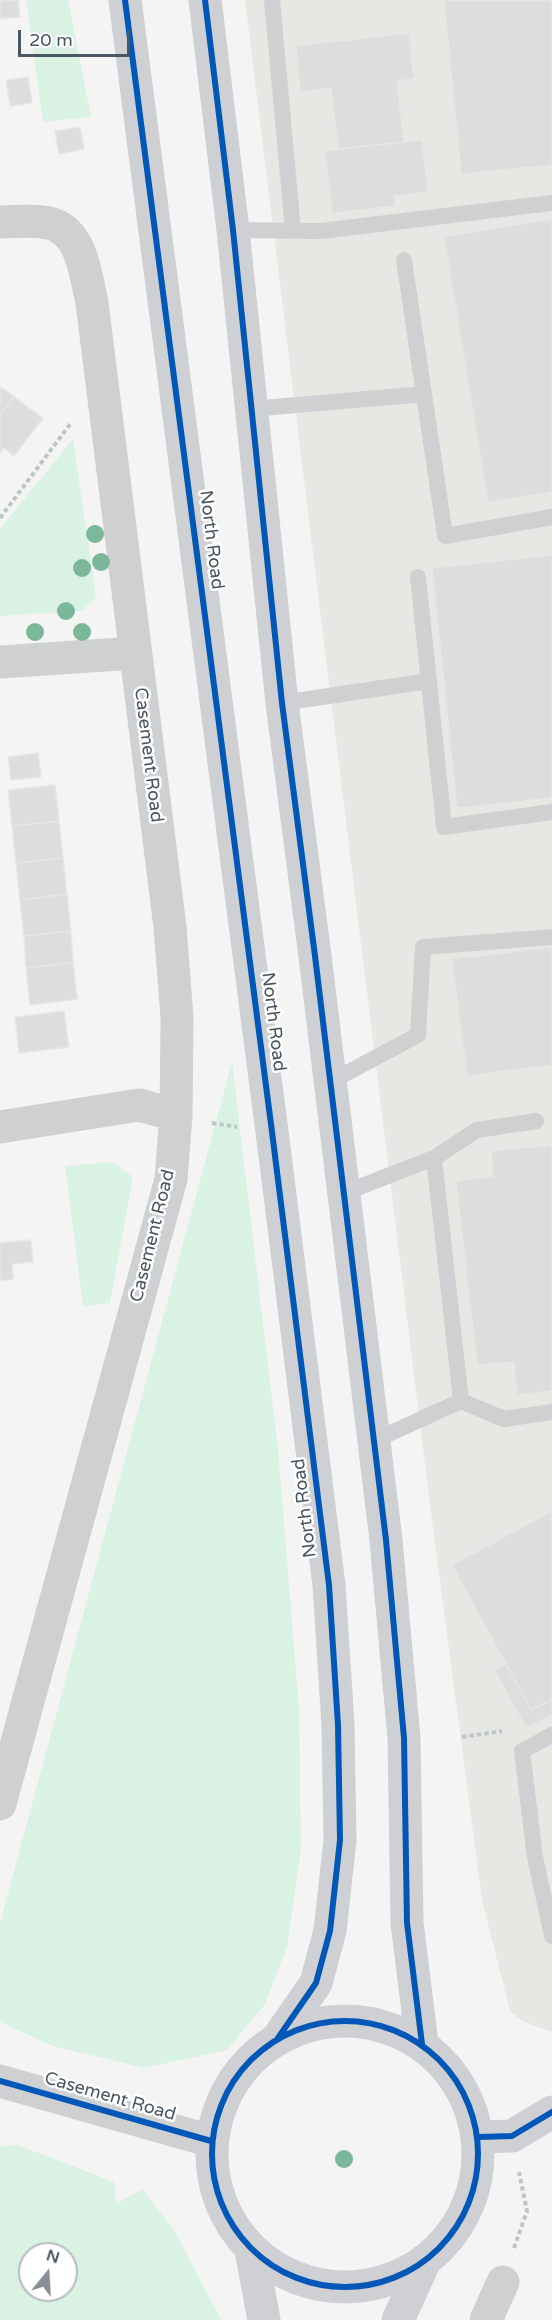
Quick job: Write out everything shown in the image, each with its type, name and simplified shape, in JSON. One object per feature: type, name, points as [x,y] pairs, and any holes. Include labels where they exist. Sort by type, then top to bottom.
[{"type":"main road","name":"North Road","points":[[125,0],[271,1124],[328,1585],[338,1725],[340,1840],[330,1931],[316,1983],[278,2038]]},
{"type":"main road","points":[[205,0],[233,230],[282,703],[386,1540],[404,1738],[407,1923],[422,2044]]},
{"type":"main road","points":[[358,2021],[397,2031],[422,2044],[456,2078],[470,2103],[479,2137],[478,2175],[468,2208],[454,2233],[424,2263],[377,2285],[330,2288],[287,2275],[251,2250],[227,2218],[214,2183],[211,2141],[220,2105],[245,2064],[278,2038],[315,2023],[358,2021]]},
{"type":"main road","points":[[479,2137],[512,2136],[552,2112]]},
{"type":"main road","points":[[251,2250],[264,2320]]},
{"type":"main road","points":[[398,2320],[424,2263]]},
{"type":"street","name":"Casement Road","points":[[0,222],[45,222],[64,229],[79,249],[92,303],[170,927],[177,1017],[176,1115],[171,1179],[0,1804]]},
{"type":"street","points":[[0,662],[135,653]]},
{"type":"street","points":[[0,1127],[139,1105],[176,1115]]},
{"type":"street","name":"Casement Road","points":[[0,2080],[211,2141]]},
{"type":"street","points":[[486,2320],[503,2282]]},
{"type":"lane","points":[[272,0],[293,231]]},
{"type":"lane","points":[[233,230],[321,231],[552,202]]},
{"type":"lane","points":[[404,260],[445,536],[552,517]]},
{"type":"lane","points":[[251,409],[424,394]]},
{"type":"lane","points":[[418,577],[444,827],[552,812]]},
{"type":"lane","points":[[282,703],[429,681]]},
{"type":"lane","points":[[330,1082],[418,1035],[423,947],[552,937]]},
{"type":"lane","points":[[344,1193],[434,1158],[477,1130],[536,1121]]},
{"type":"lane","points":[[434,1158],[461,1401]]},
{"type":"lane","points":[[374,1441],[461,1401],[504,1419],[552,1412]]},
{"type":"lane","points":[[552,1734],[522,1751],[535,1857],[552,1936]]},
{"type":"path","points":[[0,518],[66,429],[104,387]]},
{"type":"path","points":[[176,1115],[231,1128],[271,1124]]},
{"type":"path","points":[[503,2282],[527,2211],[512,2136]]},
{"type":"shaded area","points":[[245,0],[552,0],[552,2032],[524,2022],[510,2011],[482,1900],[430,1505]]},
{"type":"green space","points":[[26,0],[68,0],[91,117],[43,122]]},
{"type":"green space","points":[[73,439],[96,597],[82,611],[0,616],[0,529]]},
{"type":"green space","points":[[232,1062],[278,1449],[299,1709],[301,1849],[287,1947],[265,2004],[227,2050],[144,2068],[53,2046],[0,2022],[0,1923]]},
{"type":"green space","points":[[112,1162],[133,1177],[110,1303],[83,1306],[65,1166]]},
{"type":"green space","points":[[18,2145],[114,2182],[116,2204],[142,2189],[174,2230],[221,2320],[0,2320],[0,2146]]},
{"type":"building","points":[[0,0],[18,0],[20,17],[0,19]]},
{"type":"building","points":[[444,0],[552,0],[552,165],[461,174]]},
{"type":"building","points":[[409,33],[414,79],[397,81],[404,142],[338,149],[331,88],[300,92],[296,46]]},
{"type":"building","points":[[28,77],[32,103],[10,106],[6,80]]},
{"type":"building","points":[[80,127],[84,149],[59,154],[55,131]]},
{"type":"building","points":[[422,140],[428,192],[394,196],[395,206],[332,213],[325,151]]},
{"type":"building","points":[[552,219],[552,492],[488,502],[444,237]]},
{"type":"building","points":[[0,386],[14,397],[0,415]]},
{"type":"building","points":[[14,397],[43,418],[14,456],[4,448],[0,453],[0,415]]},
{"type":"building","points":[[552,555],[552,798],[457,808],[432,568]]},
{"type":"building","points":[[38,753],[41,777],[11,780],[8,757]]},
{"type":"building","points":[[55,785],[59,821],[12,826],[8,790]]},
{"type":"building","points":[[59,821],[63,858],[16,863],[12,826]]},
{"type":"building","points":[[63,858],[67,894],[20,900],[16,863]]},
{"type":"building","points":[[67,894],[71,931],[24,936],[20,900]]},
{"type":"building","points":[[71,931],[73,963],[26,968],[24,936]]},
{"type":"building","points":[[552,947],[552,1065],[467,1076],[452,959]]},
{"type":"building","points":[[73,963],[77,999],[30,1005],[26,968]]},
{"type":"building","points":[[64,1011],[69,1047],[19,1053],[15,1017]]},
{"type":"building","points":[[552,1145],[552,1391],[517,1395],[514,1362],[477,1365],[456,1181],[493,1176],[491,1151]]},
{"type":"building","points":[[31,1240],[33,1262],[12,1264],[13,1279],[0,1281],[0,1243]]},
{"type":"building","points":[[552,1511],[552,1699],[531,1710],[452,1565]]},
{"type":"building","points":[[506,1664],[531,1710],[552,1699],[552,1715],[526,1728],[494,1669]]},
{"type":"cycle path","points":[[125,0],[329,1585],[338,1725],[340,1840],[330,1931],[316,1983],[278,2038]]},
{"type":"cycle path","points":[[205,0],[233,230],[282,703],[386,1540],[404,1738],[407,1923],[422,2044]]},
{"type":"cycle path","points":[[332,2021],[358,2021],[384,2026],[408,2036],[430,2051],[448,2069],[463,2091],[473,2115],[478,2154],[473,2193],[463,2217],[448,2239],[430,2257],[408,2272],[384,2282],[358,2287],[332,2287],[306,2282],[282,2272],[260,2257],[242,2239],[227,2217],[217,2193],[212,2167],[212,2141],[217,2115],[227,2091],[242,2069],[260,2051],[282,2036],[306,2026],[332,2021]]},
{"type":"cycle path","points":[[0,2081],[211,2141]]},
{"type":"cycle path","points":[[479,2137],[512,2136],[552,2112]]}]
